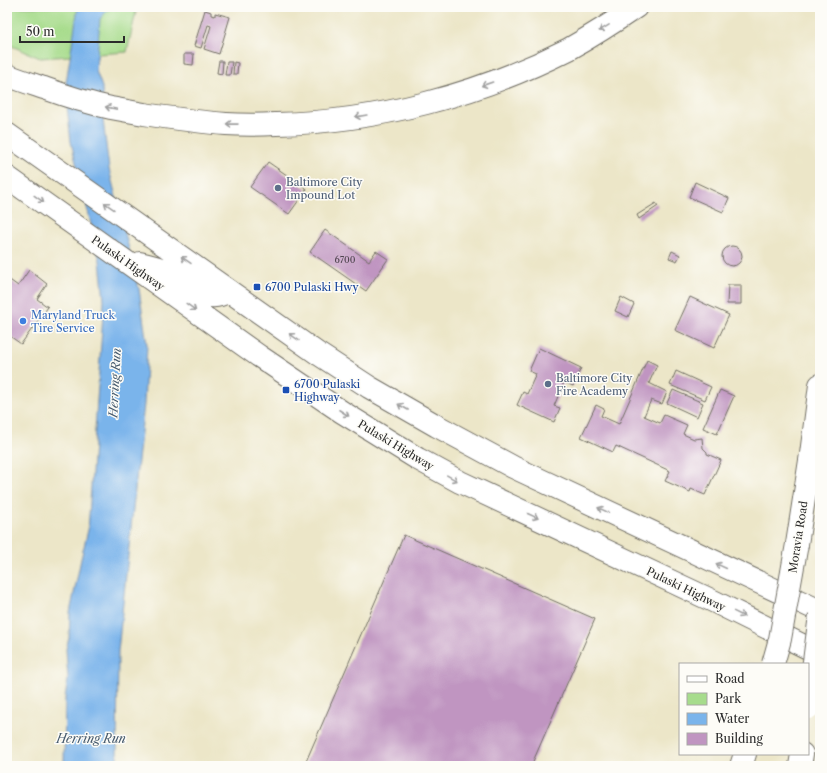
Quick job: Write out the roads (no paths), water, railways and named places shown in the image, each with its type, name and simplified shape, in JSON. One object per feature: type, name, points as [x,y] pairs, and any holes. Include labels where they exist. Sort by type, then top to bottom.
[{"type":"main road","points":[[12,77],[70,97],[111,108],[150,115],[190,121],[227,124],[302,124],[351,118],[402,109],[448,98],[491,83],[530,67],[575,45],[636,7]]},
{"type":"main road","points":[[7,134],[317,354],[369,387],[513,468],[820,612]]},
{"type":"main road","points":[[7,145],[49,164]]},
{"type":"main road","name":"Pulaski Highway","points":[[7,177],[125,261],[156,275],[259,356],[309,390],[418,459],[460,482],[711,600],[820,654]]},
{"type":"main road","points":[[156,275],[171,273],[210,296],[219,296],[229,291]]},
{"type":"main road","name":"Moravia Road","points":[[773,663],[780,639],[797,544],[820,385]]},
{"type":"main road","points":[[809,700],[820,615]]},
{"type":"main road","points":[[741,766],[745,755]]},
{"type":"main road","points":[[800,766],[802,755]]},
{"type":"water","name":"Herring Run","points":[[78,7],[110,7],[100,19],[96,71],[102,87],[103,120],[109,169],[139,289],[147,345],[144,404],[118,651],[117,766],[64,766],[65,698],[68,679],[66,649],[69,638],[70,613],[88,530],[104,300],[100,261],[71,142],[65,89]]},
{"type":"place","name":"Baltimore City Impound Lot","points":[[278,188]]},
{"type":"place","name":"6700 Pulaski Hwy","points":[[257,287]]},
{"type":"place","name":"Maryland Truck Tire Service","points":[[23,321]]},
{"type":"place","name":"Baltimore City Fire Academy","points":[[548,384]]},
{"type":"place","name":"6700 Pulaski Highway","points":[[286,390]]}]
